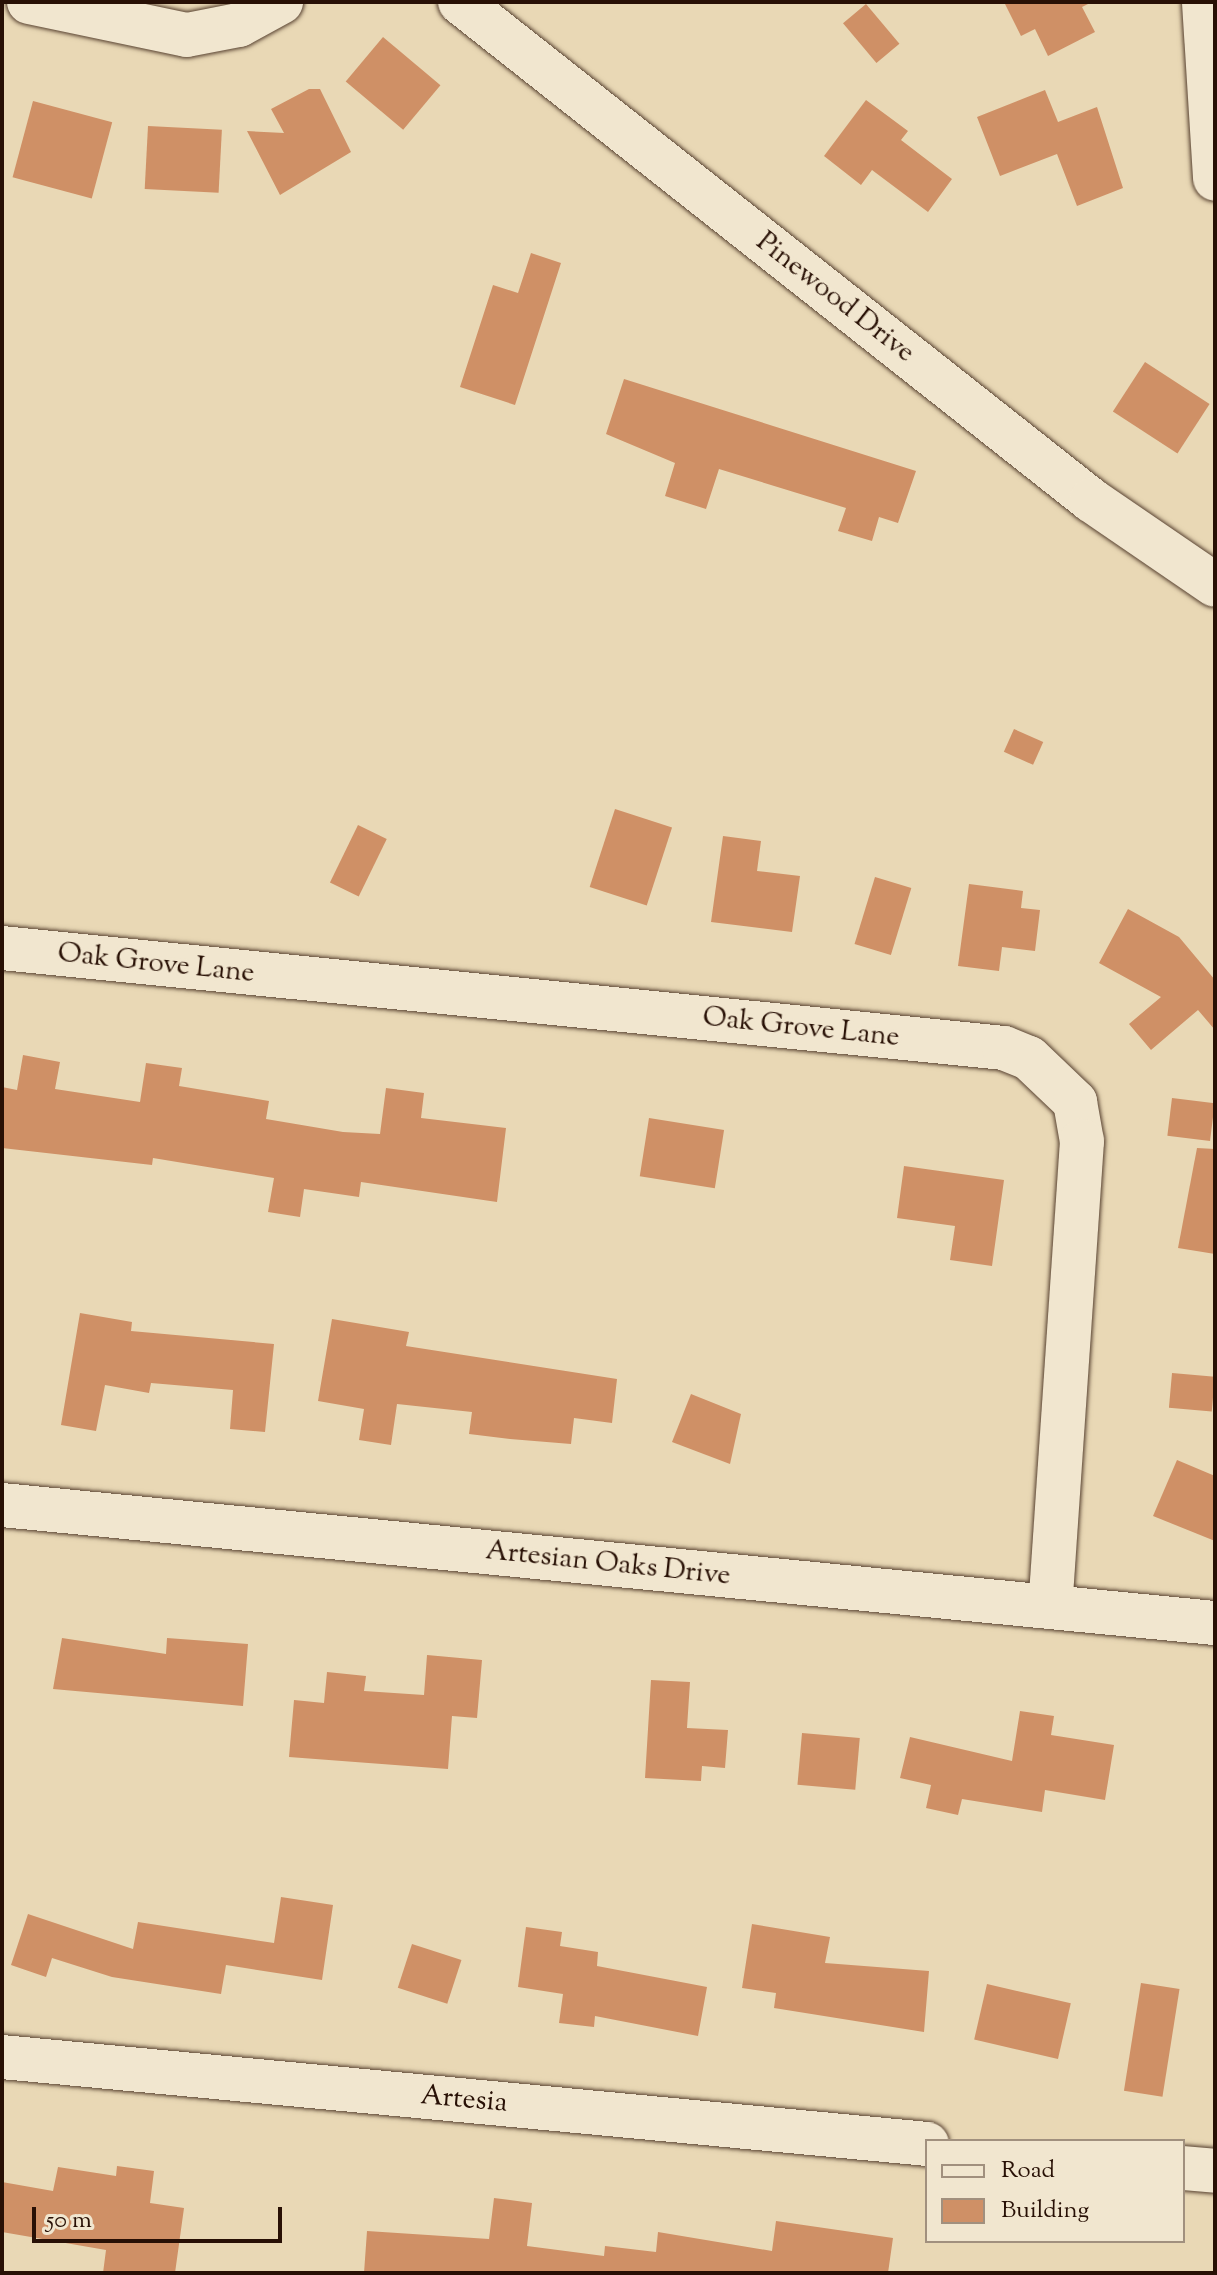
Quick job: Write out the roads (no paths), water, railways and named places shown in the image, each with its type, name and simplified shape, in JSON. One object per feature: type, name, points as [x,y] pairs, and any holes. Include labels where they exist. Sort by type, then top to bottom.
[{"type":"street","points":[[29,2],[187,35],[239,25],[281,2]]},
{"type":"street","name":"Pinewood Drive","points":[[460,2],[1091,500],[1215,585]]},
{"type":"street","points":[[1204,2],[1215,179]]},
{"type":"street","name":"Oak Grove Lane","points":[[2,948],[1004,1048],[1029,1058],[1075,1102],[1082,1141],[1050,1607]]},
{"type":"street","name":"Artesian Oaks Drive","points":[[2,1505],[1215,1623]]},
{"type":"street","name":"Artesia","points":[[2,2057],[925,2144]]},
{"type":"street","points":[[1185,2168],[1215,2171]]}]
